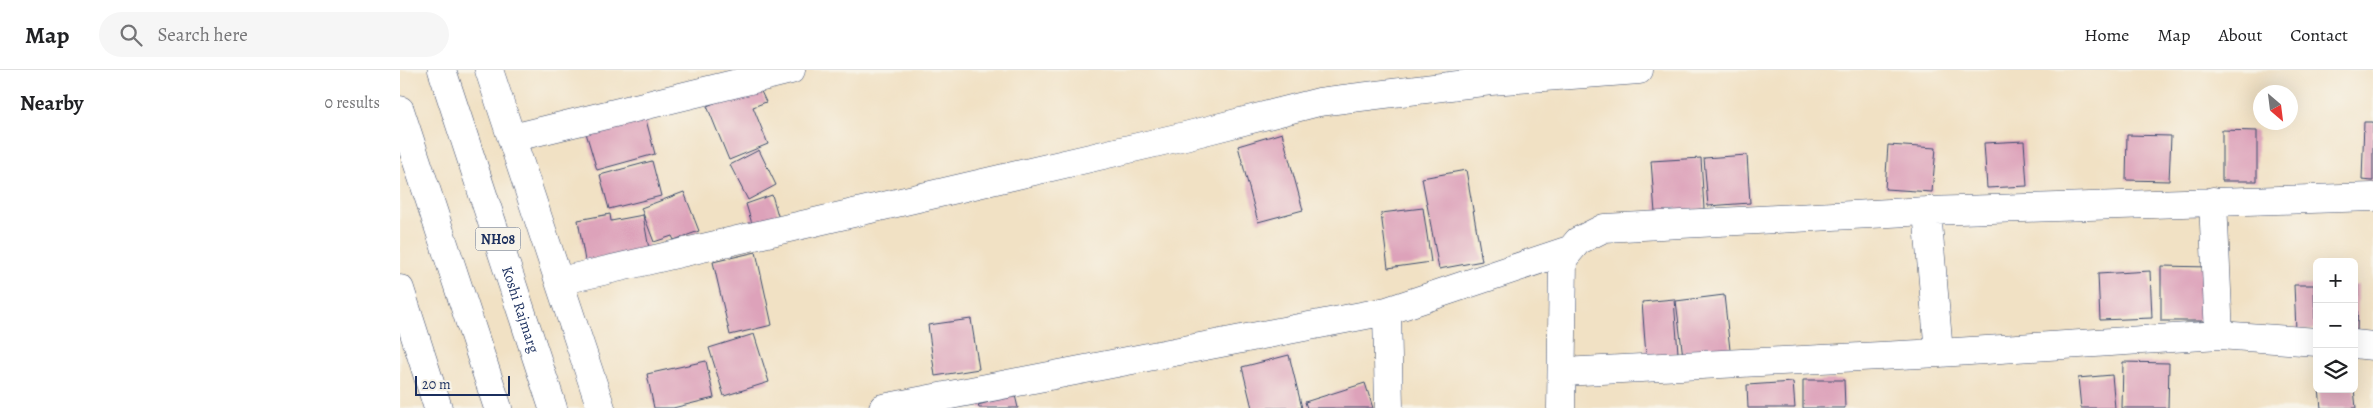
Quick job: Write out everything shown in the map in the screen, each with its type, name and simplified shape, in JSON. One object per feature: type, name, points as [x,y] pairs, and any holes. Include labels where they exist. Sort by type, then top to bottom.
[{"type":"street","name":"Koshi Rajmarg","points":[[442,70],[553,408]]},
{"type":"street","points":[[490,70],[601,408]]},
{"type":"street","points":[[512,138],[791,70]]},
{"type":"street","points":[[560,281],[1185,136],[1319,102],[1490,75],[1639,70]]},
{"type":"street","points":[[400,110],[498,408]]},
{"type":"street","points":[[1561,408],[1563,259],[1569,250],[1587,235],[1604,228],[1927,211],[2373,197]]},
{"type":"street","points":[[2213,201],[2218,335]]},
{"type":"street","points":[[1927,211],[1939,354]]},
{"type":"street","points":[[883,408],[1387,311],[1569,250]]},
{"type":"street","points":[[400,289],[438,408]]},
{"type":"street","points":[[1387,311],[1389,408]]},
{"type":"street","points":[[1562,372],[1939,354],[2218,335],[2313,342]]},
{"type":"street","points":[[2358,344],[2373,346]]},
{"type":"building","points":[[758,85],[766,102],[753,107],[768,144],[729,160],[707,106]]},
{"type":"building","points":[[645,116],[655,154],[597,170],[586,133]]},
{"type":"building","points":[[2364,122],[2373,122],[2373,181],[2362,180]]},
{"type":"building","points":[[2222,130],[2257,131],[2257,181],[2222,181]]},
{"type":"building","points":[[1282,133],[1303,210],[1258,222],[1238,146]]},
{"type":"building","points":[[2127,135],[2171,136],[2169,181],[2126,180]]},
{"type":"building","points":[[2024,141],[2027,186],[1987,188],[1984,143]]},
{"type":"building","points":[[1888,145],[1936,148],[1932,192],[1885,189]]},
{"type":"building","points":[[759,150],[776,185],[748,200],[730,165]]},
{"type":"building","points":[[1747,155],[1750,203],[1708,206],[1704,158]]},
{"type":"building","points":[[1701,158],[1704,209],[1655,213],[1651,161]]},
{"type":"building","points":[[652,161],[661,196],[609,209],[600,175]]},
{"type":"building","points":[[1466,170],[1482,261],[1439,269],[1422,178]]},
{"type":"building","points":[[684,192],[699,231],[674,240],[672,236],[654,242],[641,208]]},
{"type":"building","points":[[772,195],[779,219],[753,227],[746,204]]},
{"type":"building","points":[[1423,208],[1431,262],[1388,268],[1381,213]]},
{"type":"building","points":[[610,214],[611,221],[643,215],[649,249],[585,261],[578,220]]},
{"type":"building","points":[[756,252],[772,325],[730,335],[713,262]]},
{"type":"building","points":[[2161,266],[2210,267],[2209,321],[2161,321]]},
{"type":"building","points":[[2150,271],[2152,318],[2100,320],[2098,274]]},
{"type":"building","points":[[2294,285],[2313,285],[2313,329],[2296,330]]},
{"type":"building","points":[[1724,295],[1730,350],[1683,357],[1676,301]]},
{"type":"building","points":[[1674,299],[1678,353],[1646,356],[1642,302]]},
{"type":"building","points":[[971,319],[979,369],[935,376],[928,325]]},
{"type":"building","points":[[754,334],[769,382],[724,396],[709,348]]},
{"type":"building","points":[[1289,355],[1302,408],[1252,408],[1242,367]]},
{"type":"building","points":[[706,361],[714,398],[673,408],[654,408],[647,374]]},
{"type":"building","points":[[2123,362],[2169,363],[2168,408],[2122,408]]},
{"type":"building","points":[[2112,375],[2115,408],[2081,408],[2078,378]]},
{"type":"building","points":[[1803,380],[1844,380],[1845,408],[1803,408]]},
{"type":"building","points":[[1793,382],[1795,408],[1748,408],[1747,385]]},
{"type":"building","points":[[1365,383],[1373,408],[1307,408],[1305,402]]},
{"type":"building","points":[[2319,393],[2354,393],[2356,408],[2321,408]]},
{"type":"building","points":[[1015,395],[1018,408],[979,408],[978,405]]}]
